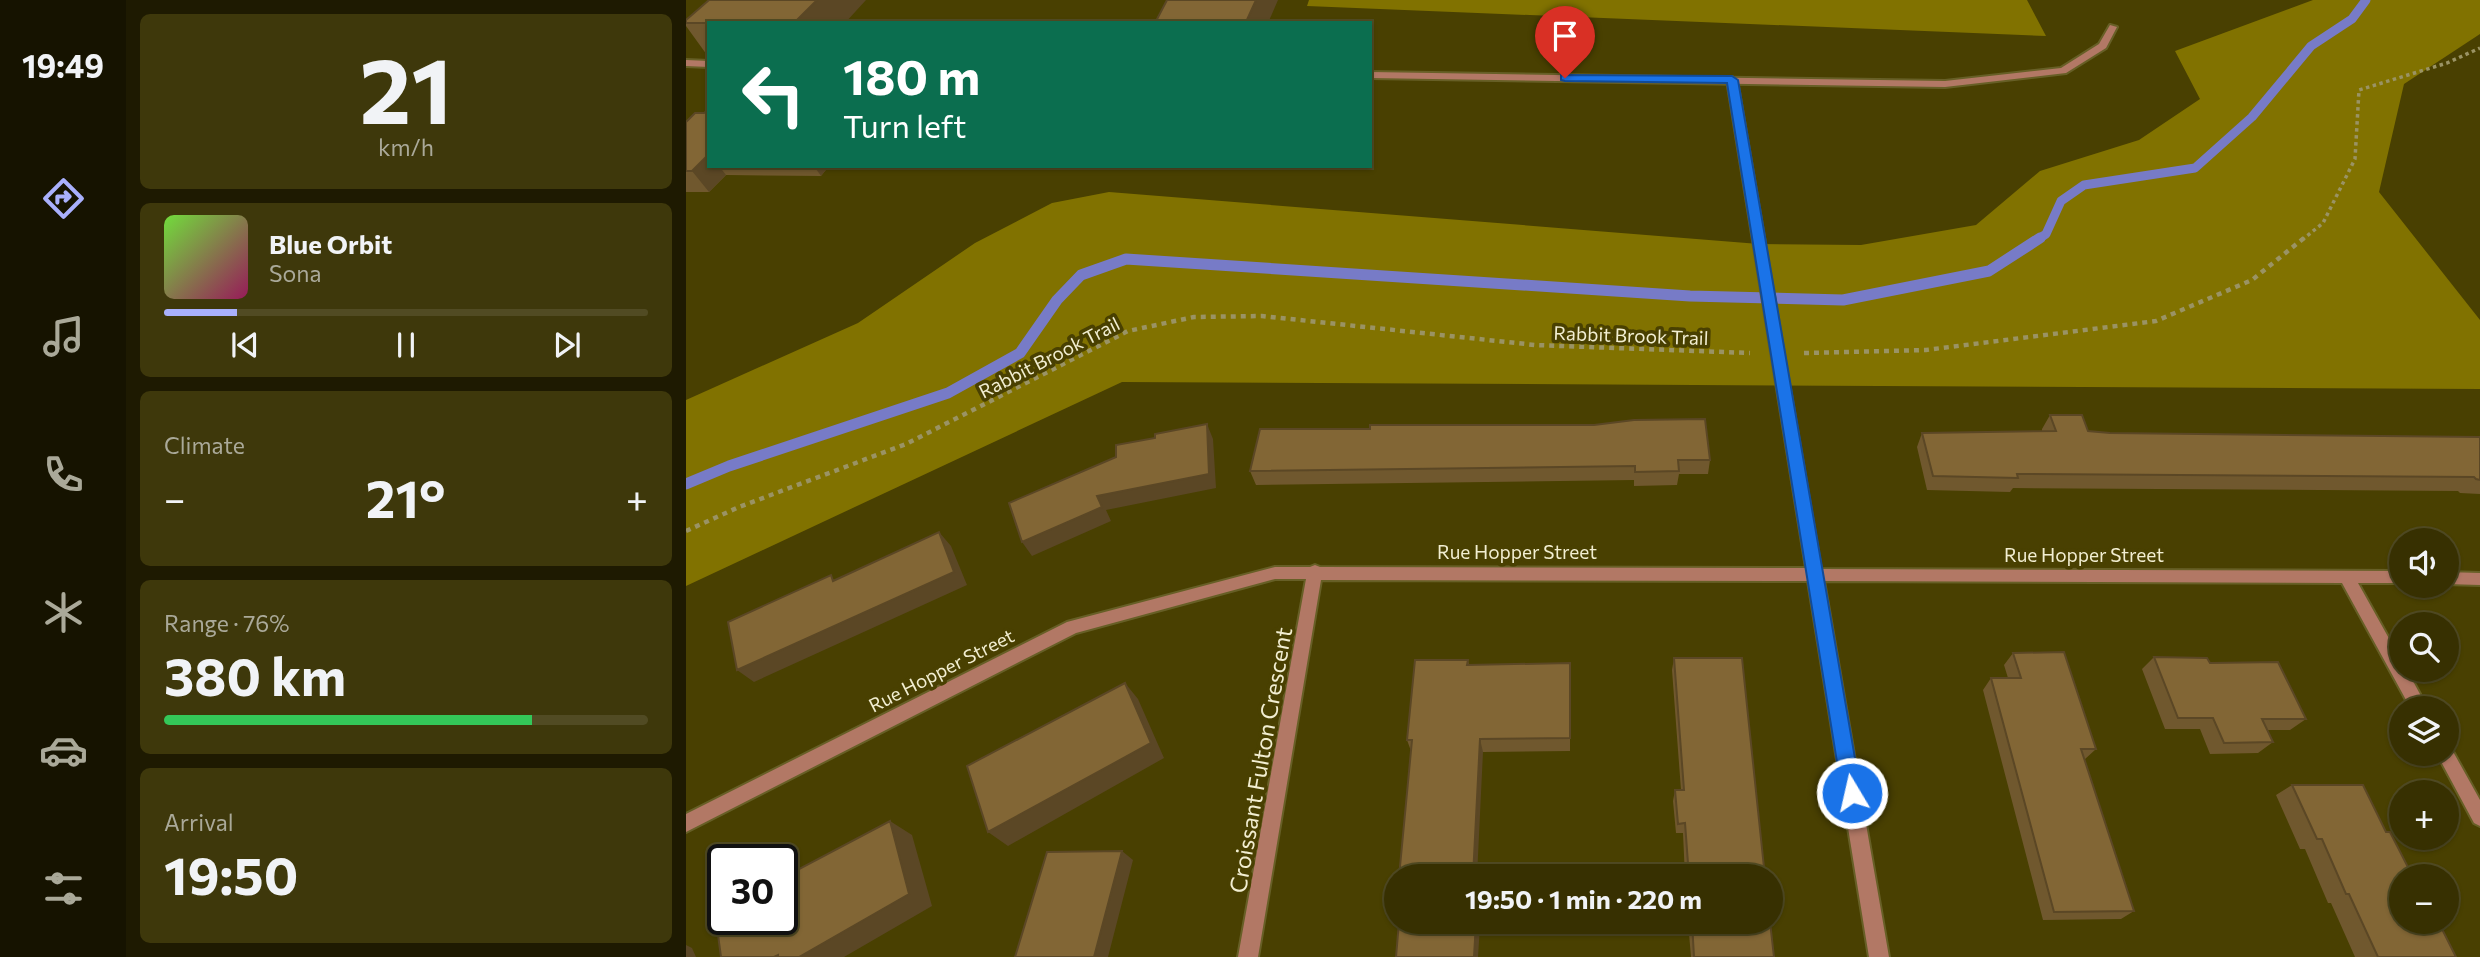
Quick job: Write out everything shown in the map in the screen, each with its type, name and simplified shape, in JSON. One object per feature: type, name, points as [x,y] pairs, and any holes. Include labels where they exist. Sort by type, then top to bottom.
[{"type":"street","points":[[1372,75],[1945,84],[2063,71],[2103,46],[2113,27]]},
{"type":"street","points":[[686,63],[707,64]]},
{"type":"street","points":[[1732,80],[1879,957]]},
{"type":"street","name":"Rue Hopper Street","points":[[686,823],[1073,627],[1275,573],[1315,571],[2389,577]]},
{"type":"street","name":"Croissant Fulton Crescent","points":[[1248,957],[1315,571]]},
{"type":"street","points":[[2346,576],[2413,696]]},
{"type":"street","points":[[2459,578],[2480,579]]},
{"type":"street","points":[[2452,766],[2480,817]]},
{"type":"path","name":"Rabbit Brook Trail","points":[[686,531],[739,507],[906,444],[1128,331],[1194,317],[1262,316],[1535,345],[1778,354],[1926,350],[2156,321],[2252,280],[2323,223],[2356,159],[2359,90],[2373,83],[2446,63],[2480,48]]},
{"type":"shaded area","points":[[1309,0],[2027,0],[2046,36],[1307,6]]},
{"type":"shaded area","points":[[2313,0],[2480,0],[2480,34],[2404,84],[2379,192],[2480,320],[2480,389],[1122,382],[686,586],[686,400],[858,323],[975,243],[1052,203],[1109,192],[1759,244],[1861,245],[1976,225],[2040,171],[2139,140],[2200,99],[2175,51]]},
{"type":"building","points":[[709,0],[817,0],[796,21],[686,23],[686,20]]},
{"type":"building","points":[[1167,0],[1256,0],[1246,21],[1156,21]]},
{"type":"building","points":[[707,111],[707,156],[692,171],[686,171],[686,122],[695,113]]},
{"type":"building","points":[[2050,415],[2082,415],[2088,431],[2110,433],[2480,437],[2480,480],[2474,477],[2017,474],[2018,478],[1933,476],[1922,433],[2056,431]]},
{"type":"building","points":[[1705,419],[1710,460],[1678,460],[1679,471],[1635,472],[1635,466],[1250,471],[1260,429],[1370,429],[1370,425],[1594,425],[1634,420]]},
{"type":"building","points":[[1207,424],[1209,474],[1097,496],[1102,507],[1022,542],[1009,503],[1116,457],[1116,445]]},
{"type":"building","points":[[939,532],[954,572],[737,670],[728,622],[831,575],[833,581]]},
{"type":"building","points":[[2064,652],[2096,749],[2081,749],[2134,911],[2054,912],[1991,678],[2021,678],[2013,653]]},
{"type":"building","points":[[2154,657],[2207,658],[2210,663],[2278,662],[2306,719],[2262,719],[2273,742],[2224,743],[2213,718],[2178,718]]},
{"type":"building","points":[[1674,658],[1742,658],[1764,864],[1688,864],[1685,823],[1678,824],[1675,790],[1684,790]]},
{"type":"building","points":[[1415,660],[1468,660],[1467,665],[1570,663],[1570,738],[1480,739],[1474,864],[1400,864],[1412,740],[1407,740]]},
{"type":"building","points":[[1125,683],[1151,743],[988,832],[967,766]]},
{"type":"building","points":[[2292,785],[2363,785],[2386,832],[2389,832],[2389,850],[2399,850],[2406,864],[2389,864],[2389,934],[2444,934],[2456,957],[2378,957],[2322,839],[2317,839]]},
{"type":"building","points":[[890,821],[909,894],[799,957],[721,957],[718,935],[798,935],[798,870]]},
{"type":"building","points":[[1122,851],[1094,957],[1015,957],[1047,852]]},
{"type":"building","points":[[1398,934],[1475,934],[1474,957],[1396,957]]},
{"type":"building","points":[[1693,934],[1771,934],[1774,957],[1694,957]]},
{"type":"waterway","points":[[2040,238],[2046,234],[2061,201],[2084,185],[2195,168],[2252,117],[2311,46],[2352,19],[2366,0]]},
{"type":"waterway","points":[[686,484],[729,466],[948,393],[1020,353],[1057,300],[1081,275],[1126,259],[1690,296],[1843,300],[1989,271],[2040,238]]},
{"type":"route","points":[[1565,78],[1732,80],[1852,793]]}]
